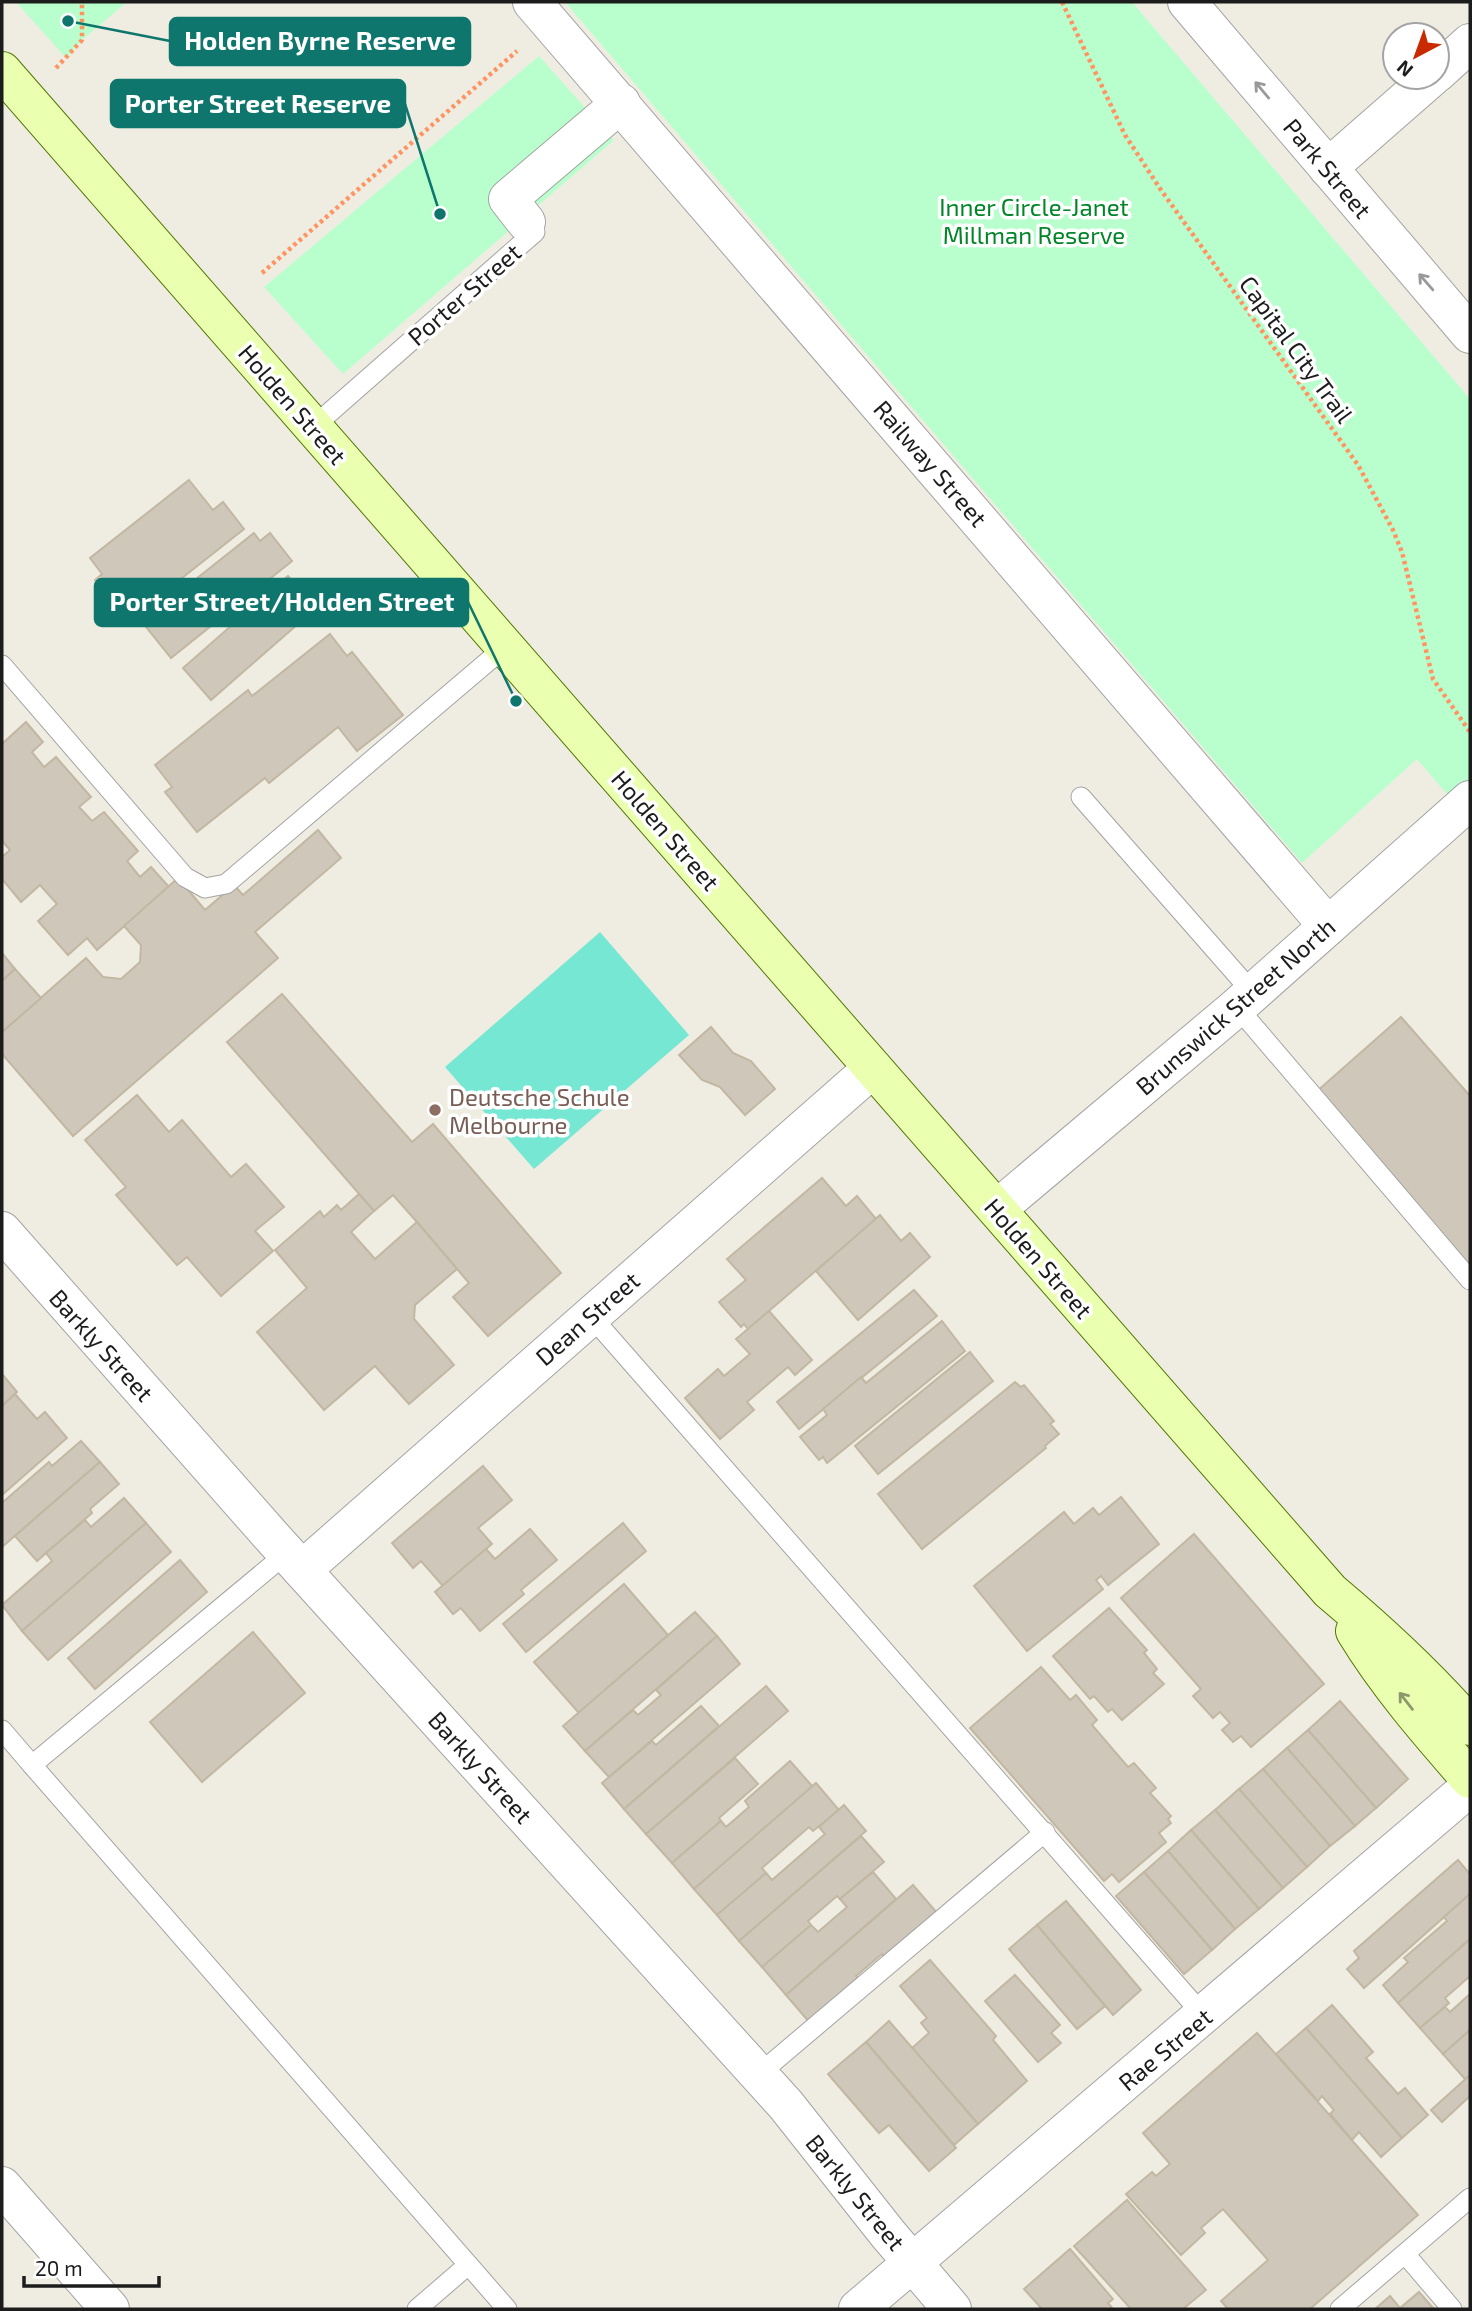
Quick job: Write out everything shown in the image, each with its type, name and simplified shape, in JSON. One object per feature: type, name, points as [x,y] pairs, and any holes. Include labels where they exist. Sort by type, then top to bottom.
[{"type":"main road","name":"Holden Street","points":[[13,84],[1330,1591],[1384,1636],[1441,1692],[1470,1726]]},
{"type":"main road","name":"Holden Street","points":[[1330,1591],[1368,1652],[1425,1727],[1470,1779]]},
{"type":"street","name":"Park Street","points":[[1187,2],[1470,334]]},
{"type":"street","name":"Railway Street","points":[[541,13],[1328,926]]},
{"type":"street","points":[[1451,60],[1470,43]]},
{"type":"street","points":[[1328,169],[1416,91]]},
{"type":"street","name":"Porter Street","points":[[526,222],[508,199],[621,103]]},
{"type":"street","name":"Brunswick Street North","points":[[997,1209],[1245,1000],[1470,800]]},
{"type":"street","name":"Dean Street","points":[[295,1562],[590,1315],[873,1068]]},
{"type":"street","name":"Barkly Street","points":[[2,1231],[295,1562],[759,2074],[952,2309]]},
{"type":"street","name":"Rae Street","points":[[858,2309],[1470,1787]]},
{"type":"street","points":[[2,2186],[110,2309]]},
{"type":"lane","name":"Porter Street","points":[[313,427],[535,232],[526,222]]},
{"type":"lane","points":[[2,665],[185,877],[205,888],[226,884],[505,647]]},
{"type":"lane","points":[[1081,797],[1470,1280]]},
{"type":"lane","points":[[590,1315],[1204,2016]]},
{"type":"lane","points":[[32,1765],[295,1562]]},
{"type":"lane","points":[[2,1730],[507,2309]]},
{"type":"lane","points":[[759,2074],[1045,1832]]},
{"type":"lane","points":[[1340,2309],[1470,2198]]},
{"type":"lane","points":[[1406,2255],[1452,2309]]},
{"type":"lane","points":[[418,2309],[468,2265]]},
{"type":"path","points":[[13,84],[70,55],[82,40],[82,2]]},
{"type":"path","name":"Capital City Trail","points":[[1062,2],[1131,144],[1161,190],[1333,428],[1369,485],[1402,552],[1433,678],[1470,732]]},
{"type":"path","points":[[262,274],[541,13]]},
{"type":"green space","points":[[16,2],[127,2],[82,40],[66,58]]},
{"type":"green space","name":"Inner Circle-Janet Millman Reserve","points":[[565,2],[1132,2],[1470,399],[1470,821],[1417,759],[1302,863]]},
{"type":"green space","points":[[539,56],[614,140],[343,374],[264,287]]},
{"type":"shaded area","points":[[600,932],[689,1035],[534,1169],[445,1067]]},
{"type":"building","points":[[189,480],[213,510],[223,502],[244,529],[135,615],[125,603],[118,608],[95,580],[102,574],[90,558]]},
{"type":"building","points":[[254,533],[260,541],[270,533],[292,561],[171,658],[142,622]]},
{"type":"building","points":[[288,576],[311,603],[300,611],[306,617],[211,700],[183,668]]},
{"type":"building","points":[[330,634],[347,656],[352,652],[403,715],[357,751],[338,727],[269,783],[265,778],[197,832],[165,792],[172,787],[155,765],[248,690],[252,696]]},
{"type":"building","points":[[26,722],[43,742],[32,752],[44,767],[56,757],[91,797],[79,807],[92,821],[104,812],[138,851],[127,861],[140,877],[151,867],[169,887],[97,950],[87,938],[68,955],[38,921],[57,904],[40,885],[21,902],[2,879],[2,857],[10,850],[2,841],[2,744]]},
{"type":"building","points":[[318,830],[341,858],[255,932],[278,958],[73,1136],[2,1054],[2,1032],[86,958],[103,977],[121,979],[140,962],[141,945],[124,926],[178,878],[205,910],[234,885],[243,895]]},
{"type":"building","points":[[2,953],[15,969],[2,981]]},
{"type":"building","points":[[15,969],[41,998],[2,1032],[2,981]]},
{"type":"building","points":[[282,994],[412,1142],[433,1124],[561,1273],[488,1336],[453,1297],[469,1283],[417,1222],[393,1195],[374,1211],[227,1042]]},
{"type":"building","points":[[1401,1017],[1470,1096],[1470,1269],[1316,1092]]},
{"type":"building","points":[[711,1027],[733,1053],[751,1061],[775,1089],[745,1115],[720,1087],[702,1080],[679,1055]]},
{"type":"building","points":[[137,1095],[169,1132],[182,1120],[231,1177],[246,1164],[284,1207],[255,1231],[273,1251],[221,1296],[187,1257],[177,1265],[116,1195],[126,1187],[85,1140]]},
{"type":"building","points":[[822,1178],[846,1206],[857,1196],[876,1219],[748,1329],[744,1324],[741,1327],[719,1302],[746,1280],[727,1259]]},
{"type":"building","points":[[359,1194],[374,1211],[351,1232],[375,1259],[417,1222],[457,1269],[415,1305],[414,1319],[454,1365],[409,1404],[375,1366],[324,1410],[257,1332],[307,1288],[275,1250],[320,1211],[324,1217],[337,1205],[341,1210]]},
{"type":"building","points":[[880,1215],[901,1241],[910,1233],[930,1257],[858,1320],[816,1271]]},
{"type":"building","points":[[914,1290],[937,1316],[799,1429],[777,1402]]},
{"type":"building","points":[[769,1311],[812,1360],[795,1375],[788,1367],[747,1402],[754,1410],[720,1439],[685,1398],[718,1369],[724,1376],[750,1354],[736,1339]]},
{"type":"building","points":[[942,1321],[965,1351],[827,1463],[823,1457],[819,1460],[800,1437],[827,1415],[823,1409],[861,1377],[866,1383]]},
{"type":"building","points":[[970,1352],[993,1381],[878,1474],[855,1446]]},
{"type":"building","points":[[2,1374],[17,1392],[2,1406]]},
{"type":"building","points":[[1015,1382],[1021,1387],[1024,1385],[1054,1421],[1050,1424],[1059,1434],[1046,1448],[922,1549],[878,1494]]},
{"type":"building","points":[[15,1394],[37,1419],[45,1412],[67,1438],[2,1495],[2,1406]]},
{"type":"building","points":[[81,1441],[100,1462],[2,1547],[2,1503],[49,1462],[52,1466]]},
{"type":"building","points":[[100,1462],[119,1484],[90,1509],[92,1513],[37,1561],[15,1536]]},
{"type":"building","points":[[483,1466],[512,1500],[478,1528],[492,1544],[443,1586],[421,1561],[413,1568],[392,1543]]},
{"type":"building","points":[[1121,1497],[1159,1544],[1108,1585],[1101,1576],[1096,1580],[1103,1589],[1027,1651],[974,1586],[1064,1512],[1074,1524],[1093,1508],[1099,1515]]},
{"type":"building","points":[[124,1498],[146,1523],[22,1631],[2,1605],[52,1561],[46,1553],[85,1520],[91,1527]]},
{"type":"building","points":[[146,1523],[171,1552],[48,1660],[22,1631]]},
{"type":"building","points":[[623,1523],[646,1551],[526,1652],[503,1624]]},
{"type":"building","points":[[530,1529],[557,1560],[521,1590],[524,1594],[480,1631],[461,1608],[453,1614],[435,1592],[486,1549],[495,1559]]},
{"type":"building","points":[[1194,1534],[1324,1684],[1251,1747],[1241,1736],[1233,1742],[1222,1730],[1230,1723],[1220,1712],[1213,1718],[1193,1696],[1201,1689],[1121,1598]]},
{"type":"building","points":[[180,1560],[207,1592],[95,1689],[68,1658]]},
{"type":"building","points":[[624,1584],[668,1635],[579,1713],[534,1662]]},
{"type":"building","points":[[1109,1608],[1147,1650],[1144,1653],[1157,1669],[1153,1673],[1164,1684],[1122,1720],[1112,1709],[1108,1712],[1094,1696],[1090,1699],[1053,1656]]},
{"type":"building","points":[[695,1612],[717,1636],[585,1751],[563,1726]]},
{"type":"building","points":[[253,1632],[305,1693],[202,1782],[150,1722]]},
{"type":"building","points":[[717,1636],[740,1664],[609,1777],[585,1751],[633,1710],[638,1715],[661,1695],[656,1690]]},
{"type":"building","points":[[1041,1667],[1070,1700],[1076,1695],[1097,1720],[1092,1725],[1128,1767],[1134,1763],[1156,1788],[1150,1793],[1171,1816],[1168,1819],[1171,1823],[1159,1833],[1166,1842],[1119,1882],[1112,1874],[1104,1881],[970,1728]]},
{"type":"building","points":[[766,1686],[788,1711],[646,1834],[624,1809]]},
{"type":"building","points":[[1340,1701],[1408,1779],[1376,1808],[1308,1730]]},
{"type":"building","points":[[701,1706],[719,1726],[624,1809],[602,1783],[652,1741],[656,1745]]},
{"type":"building","points":[[1308,1730],[1376,1808],[1355,1826],[1287,1748]]},
{"type":"building","points":[[1287,1748],[1355,1826],[1330,1846],[1263,1769]]},
{"type":"building","points":[[735,1758],[758,1784],[719,1818],[721,1821],[672,1863],[646,1834]]},
{"type":"building","points":[[790,1761],[813,1787],[694,1889],[672,1863],[721,1821],[726,1827],[749,1807],[745,1801]]},
{"type":"building","points":[[1263,1769],[1330,1846],[1307,1867],[1239,1789]]},
{"type":"building","points":[[816,1783],[839,1810],[813,1831],[809,1827],[762,1868],[766,1873],[717,1915],[694,1889]]},
{"type":"building","points":[[1239,1789],[1307,1867],[1283,1888],[1215,1810]]},
{"type":"building","points":[[844,1805],[866,1831],[739,1941],[717,1915],[766,1873],[772,1880],[825,1834],[819,1827]]},
{"type":"building","points":[[1215,1810],[1283,1888],[1259,1909],[1191,1830]]},
{"type":"building","points":[[1191,1830],[1259,1909],[1235,1929],[1168,1851]]},
{"type":"building","points":[[861,1836],[884,1862],[840,1899],[837,1896],[808,1921],[811,1925],[762,1967],[739,1941]]},
{"type":"building","points":[[1168,1851],[1235,1929],[1212,1950],[1144,1872]]},
{"type":"building","points":[[1458,1860],[1470,1874],[1470,1894],[1364,1988],[1347,1969],[1359,1958],[1354,1951]]},
{"type":"building","points":[[873,1872],[896,1899],[786,1995],[762,1967],[811,1925],[818,1932],[847,1907],[840,1899]]},
{"type":"building","points":[[1144,1872],[1212,1950],[1184,1974],[1116,1896]]},
{"type":"building","points":[[913,1885],[937,1913],[885,1958],[882,1954],[856,1976],[859,1979],[810,2023],[786,1995]]},
{"type":"building","points":[[1470,1894],[1470,1939],[1398,2003],[1383,1985],[1408,1962],[1404,1958],[1447,1921],[1444,1917]]},
{"type":"building","points":[[1066,1901],[1141,1990],[1113,2015],[1037,1925]]},
{"type":"building","points":[[1037,1925],[1105,2006],[1077,2029],[1009,1949]]},
{"type":"building","points":[[1470,1939],[1470,1976],[1445,1998],[1449,2003],[1420,2028],[1398,2003]]},
{"type":"building","points":[[930,1960],[996,2036],[993,2040],[1027,2081],[978,2124],[912,2048],[929,2033],[921,2023],[927,2018],[900,1986]]},
{"type":"building","points":[[1015,1975],[1060,2025],[1051,2033],[1061,2043],[1038,2062],[985,2001]]},
{"type":"building","points":[[1470,1994],[1470,2030],[1443,2054],[1420,2028],[1445,2007],[1450,2012]]},
{"type":"building","points":[[1332,2005],[1373,2052],[1366,2058],[1398,2094],[1405,2088],[1428,2115],[1402,2138],[1306,2028]]},
{"type":"building","points":[[889,2021],[978,2124],[954,2145],[866,2042]]},
{"type":"building","points":[[1306,2028],[1402,2138],[1381,2157],[1359,2132],[1352,2140],[1330,2114],[1334,2110],[1322,2096],[1318,2101],[1276,2054]]},
{"type":"building","points":[[1470,2030],[1470,2075],[1465,2079],[1443,2054]]},
{"type":"building","points":[[1257,2033],[1418,2215],[1310,2309],[1228,2309],[1221,2301],[1268,2260],[1223,2209],[1201,2228],[1205,2233],[1181,2255],[1126,2194],[1152,2172],[1156,2176],[1170,2164],[1143,2133]]},
{"type":"building","points":[[866,2042],[956,2148],[929,2171],[889,2125],[879,2133],[828,2074]]},
{"type":"building","points":[[1470,2075],[1470,2096],[1442,2122],[1431,2110]]},
{"type":"building","points":[[1127,2200],[1206,2290],[1183,2309],[1131,2309],[1074,2246]]},
{"type":"building","points":[[1070,2249],[1113,2299],[1108,2303],[1113,2309],[1042,2309],[1024,2289]]},
{"type":"building","points":[[1419,2292],[1434,2309],[1375,2309],[1390,2296],[1400,2308]]},
{"type":"place","name":"Holden Byrne Reserve","points":[[68,21]]},
{"type":"place","name":"Porter Street Reserve","points":[[440,214]]},
{"type":"place","name":"Porter Street/Holden Street","points":[[516,701]]},
{"type":"place","name":"Deutsche Schule Melbourne","points":[[435,1110]]}]
